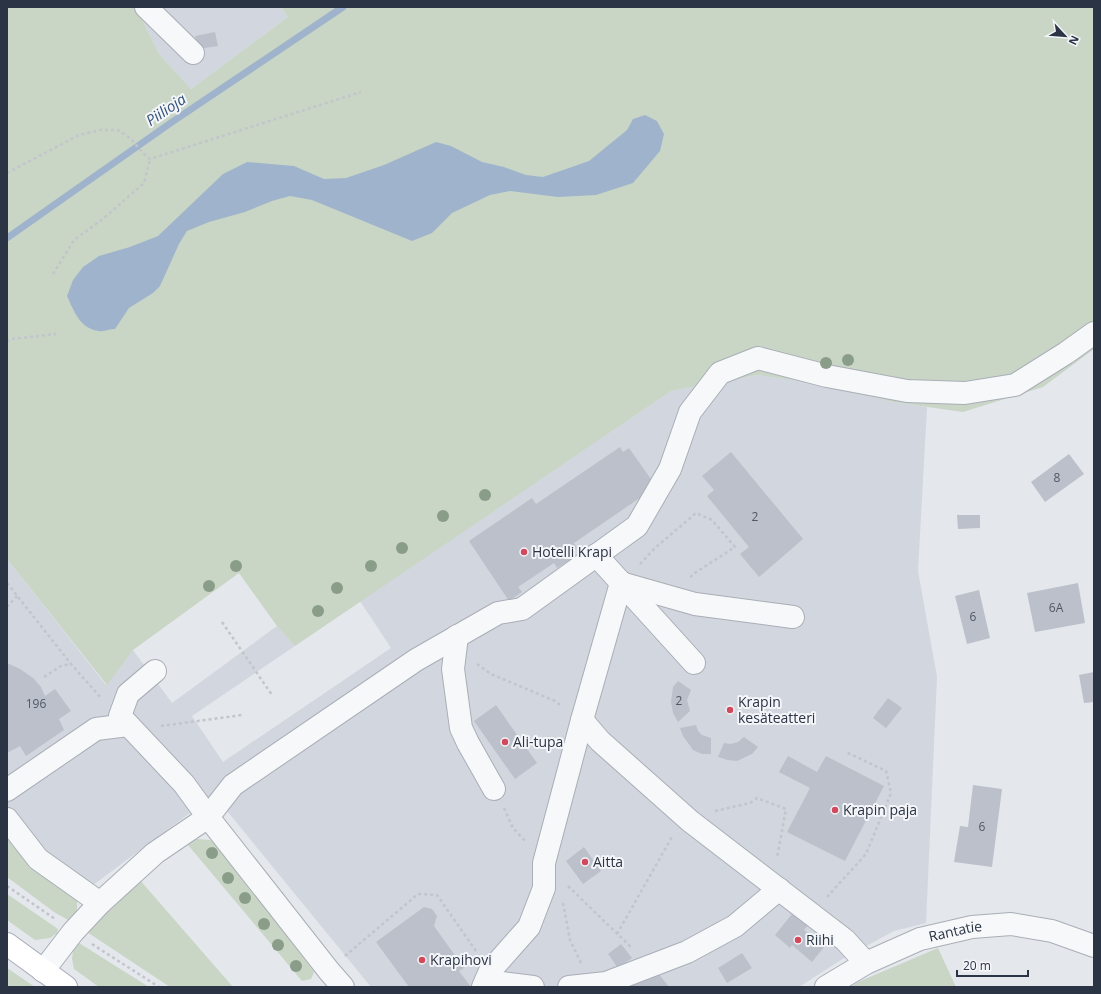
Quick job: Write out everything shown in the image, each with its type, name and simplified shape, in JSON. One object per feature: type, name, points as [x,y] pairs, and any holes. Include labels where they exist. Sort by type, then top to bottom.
[{"type":"main road","points":[[7,944],[66,987]]},
{"type":"street","points":[[146,7],[193,53]]},
{"type":"street","points":[[43,971],[73,932],[100,903],[155,853],[208,817],[233,786],[416,660],[456,642],[498,613],[522,609],[637,526],[670,469],[690,412],[720,373],[758,358],[827,376],[907,391],[965,394],[1015,385],[1066,353],[1094,333]]},
{"type":"street","points":[[596,555],[694,664]]},
{"type":"street","points":[[621,583],[695,604],[793,618]]},
{"type":"street","points":[[486,980],[529,927],[544,888],[544,863],[582,720],[621,583]]},
{"type":"street","points":[[456,642],[453,669],[461,728],[494,789]]},
{"type":"street","points":[[155,672],[128,694],[127,724],[184,784],[208,817],[343,987]]},
{"type":"street","points":[[582,720],[600,741],[687,818],[845,940],[866,963]]},
{"type":"street","points":[[7,790],[96,728],[127,724]]},
{"type":"street","points":[[7,819],[38,859],[100,903]]},
{"type":"street","points":[[569,987],[606,983],[687,952],[735,926],[776,887]]},
{"type":"street","name":"Rantatie","points":[[826,987],[866,963],[920,939],[972,927],[1011,924],[1052,931],[1094,946]]},
{"type":"street","points":[[486,980],[533,987]]},
{"type":"path","points":[[150,159],[361,92]]},
{"type":"path","points":[[7,173],[79,135],[100,130],[118,130],[130,138],[150,159]]},
{"type":"path","points":[[53,274],[74,240],[104,218],[144,183],[150,159]]},
{"type":"path","points":[[7,342],[11,339],[56,334]]},
{"type":"path","points":[[621,583],[655,548],[696,513],[712,520],[735,547],[693,574],[672,597]]},
{"type":"path","points":[[7,582],[70,664],[127,724],[242,715]]},
{"type":"path","points":[[7,607],[17,596]]},
{"type":"path","points":[[222,622],[272,695]]},
{"type":"path","points":[[456,642],[491,674],[555,701],[582,720]]},
{"type":"path","points":[[44,677],[62,666],[70,664]]},
{"type":"path","points":[[812,914],[866,854],[891,793],[886,771],[846,752]]},
{"type":"path","points":[[617,934],[687,818],[750,804],[758,798],[786,809],[776,887]]},
{"type":"path","points":[[565,892],[567,886]]},
{"type":"path","points":[[329,971],[418,894],[436,896],[486,980]]},
{"type":"path","points":[[562,897],[570,940],[591,985]]},
{"type":"shaded area","points":[[136,7],[281,7],[288,17],[191,89],[159,54]]},
{"type":"shaded area","points":[[757,375],[820,384],[893,402],[927,407],[918,571],[937,677],[926,923],[894,931],[844,958],[799,987],[371,987],[214,795],[77,897],[29,867],[7,838],[7,559],[106,685],[133,650],[172,703],[277,626],[295,646],[192,716],[223,762],[391,648],[360,601],[671,391]]},
{"type":"green space","points":[[7,7],[136,7],[159,54],[191,89],[288,17],[281,7],[1094,7],[1094,349],[1043,387],[963,412],[893,402],[820,384],[757,375],[671,391],[295,646],[277,626],[239,573],[133,650],[107,685],[7,559]]},
{"type":"green space","points":[[7,838],[29,867],[77,897],[77,915],[68,920],[54,912],[7,877]]},
{"type":"green space","points":[[197,839],[210,840],[220,847],[314,972],[311,979],[302,981],[188,845]]},
{"type":"green space","points":[[139,879],[233,987],[170,987],[87,932]]},
{"type":"green space","points":[[7,894],[58,929],[57,933],[50,938],[35,940],[7,920]]},
{"type":"green space","points":[[79,943],[149,987],[99,987],[74,969],[72,959],[73,951]]},
{"type":"green space","points":[[938,948],[956,987],[850,987],[858,982]]},
{"type":"green space","points":[[7,968],[35,987],[7,987]]},
{"type":"water","points":[[645,115],[657,121],[664,134],[660,151],[633,183],[596,195],[558,197],[510,191],[490,195],[452,213],[432,233],[412,241],[312,200],[290,196],[272,201],[245,212],[209,222],[187,231],[179,244],[160,286],[153,293],[129,308],[115,329],[101,331],[92,330],[87,327],[78,318],[67,296],[73,280],[83,267],[99,256],[130,247],[158,236],[223,174],[247,162],[294,166],[324,179],[346,178],[384,165],[436,142],[451,146],[482,162],[504,167],[526,175],[543,177],[589,161],[627,130],[633,119]]},
{"type":"building","points":[[215,32],[218,46],[198,49],[195,36]]},
{"type":"building","points":[[620,447],[623,452],[629,448],[653,482],[646,486],[650,491],[574,543],[577,548],[570,553],[573,558],[557,568],[554,563],[518,587],[522,592],[509,601],[469,541],[532,498],[536,504]]},
{"type":"building","points":[[731,452],[803,539],[759,577],[740,554],[749,547],[707,496],[714,490],[702,476]]},
{"type":"building","points":[[1069,454],[1084,474],[1045,502],[1031,482]]},
{"type":"building","points":[[957,515],[980,515],[980,528],[958,529]]},
{"type":"building","points":[[1078,583],[1085,623],[1035,632],[1027,593]]},
{"type":"building","points":[[979,590],[990,638],[967,644],[955,596]]},
{"type":"building","points":[[7,663],[20,669],[33,678],[41,687],[45,696],[55,689],[71,711],[59,719],[64,730],[26,756],[20,746],[7,753]]},
{"type":"building","points":[[1094,672],[1094,702],[1084,703],[1079,675]]},
{"type":"building","points":[[678,681],[691,690],[687,700],[690,711],[678,722],[673,713],[671,702],[673,687]]},
{"type":"building","points":[[888,698],[902,708],[886,728],[873,718]]},
{"type":"building","name":"Ali-tupa","points":[[496,705],[537,763],[515,779],[474,721]]},
{"type":"building","points":[[696,725],[698,731],[702,735],[711,738],[711,754],[702,754],[693,750],[683,736],[680,728]]},
{"type":"building","points":[[744,737],[758,747],[752,754],[737,761],[718,757],[724,743],[731,744],[738,742]]},
{"type":"building","name":"Krapin paja","points":[[788,756],[817,772],[826,756],[884,786],[845,861],[787,832],[810,788],[779,772]]},
{"type":"building","points":[[973,785],[1002,789],[992,867],[954,862],[960,826],[968,827]]},
{"type":"building","points":[[584,847],[601,871],[583,884],[566,861]]},
{"type":"building","points":[[424,907],[432,909],[437,916],[434,926],[464,968],[459,971],[471,987],[409,987],[376,942]]},
{"type":"building","name":"Riihi","points":[[796,909],[811,922],[804,930],[824,947],[812,962],[792,945],[790,948],[775,935]]},
{"type":"building","points":[[621,944],[632,958],[618,968],[608,954]]},
{"type":"building","points":[[742,953],[752,968],[727,983],[718,968]]},
{"type":"building","points":[[650,971],[658,973],[669,987],[629,987]]},
{"type":"waterway","name":"Piilioja","points":[[7,238],[172,122],[343,7]]},
{"type":"place","name":"Hotelli Krapi","points":[[524,552]]},
{"type":"place","name":"Krapin kesäteatteri","points":[[730,710]]},
{"type":"place","name":"Ali-tupa","points":[[505,742]]},
{"type":"place","name":"Krapin paja","points":[[835,810]]},
{"type":"place","name":"Aitta","points":[[585,862]]},
{"type":"place","name":"Riihi","points":[[798,940]]},
{"type":"place","name":"Krapihovi","points":[[422,960]]}]
